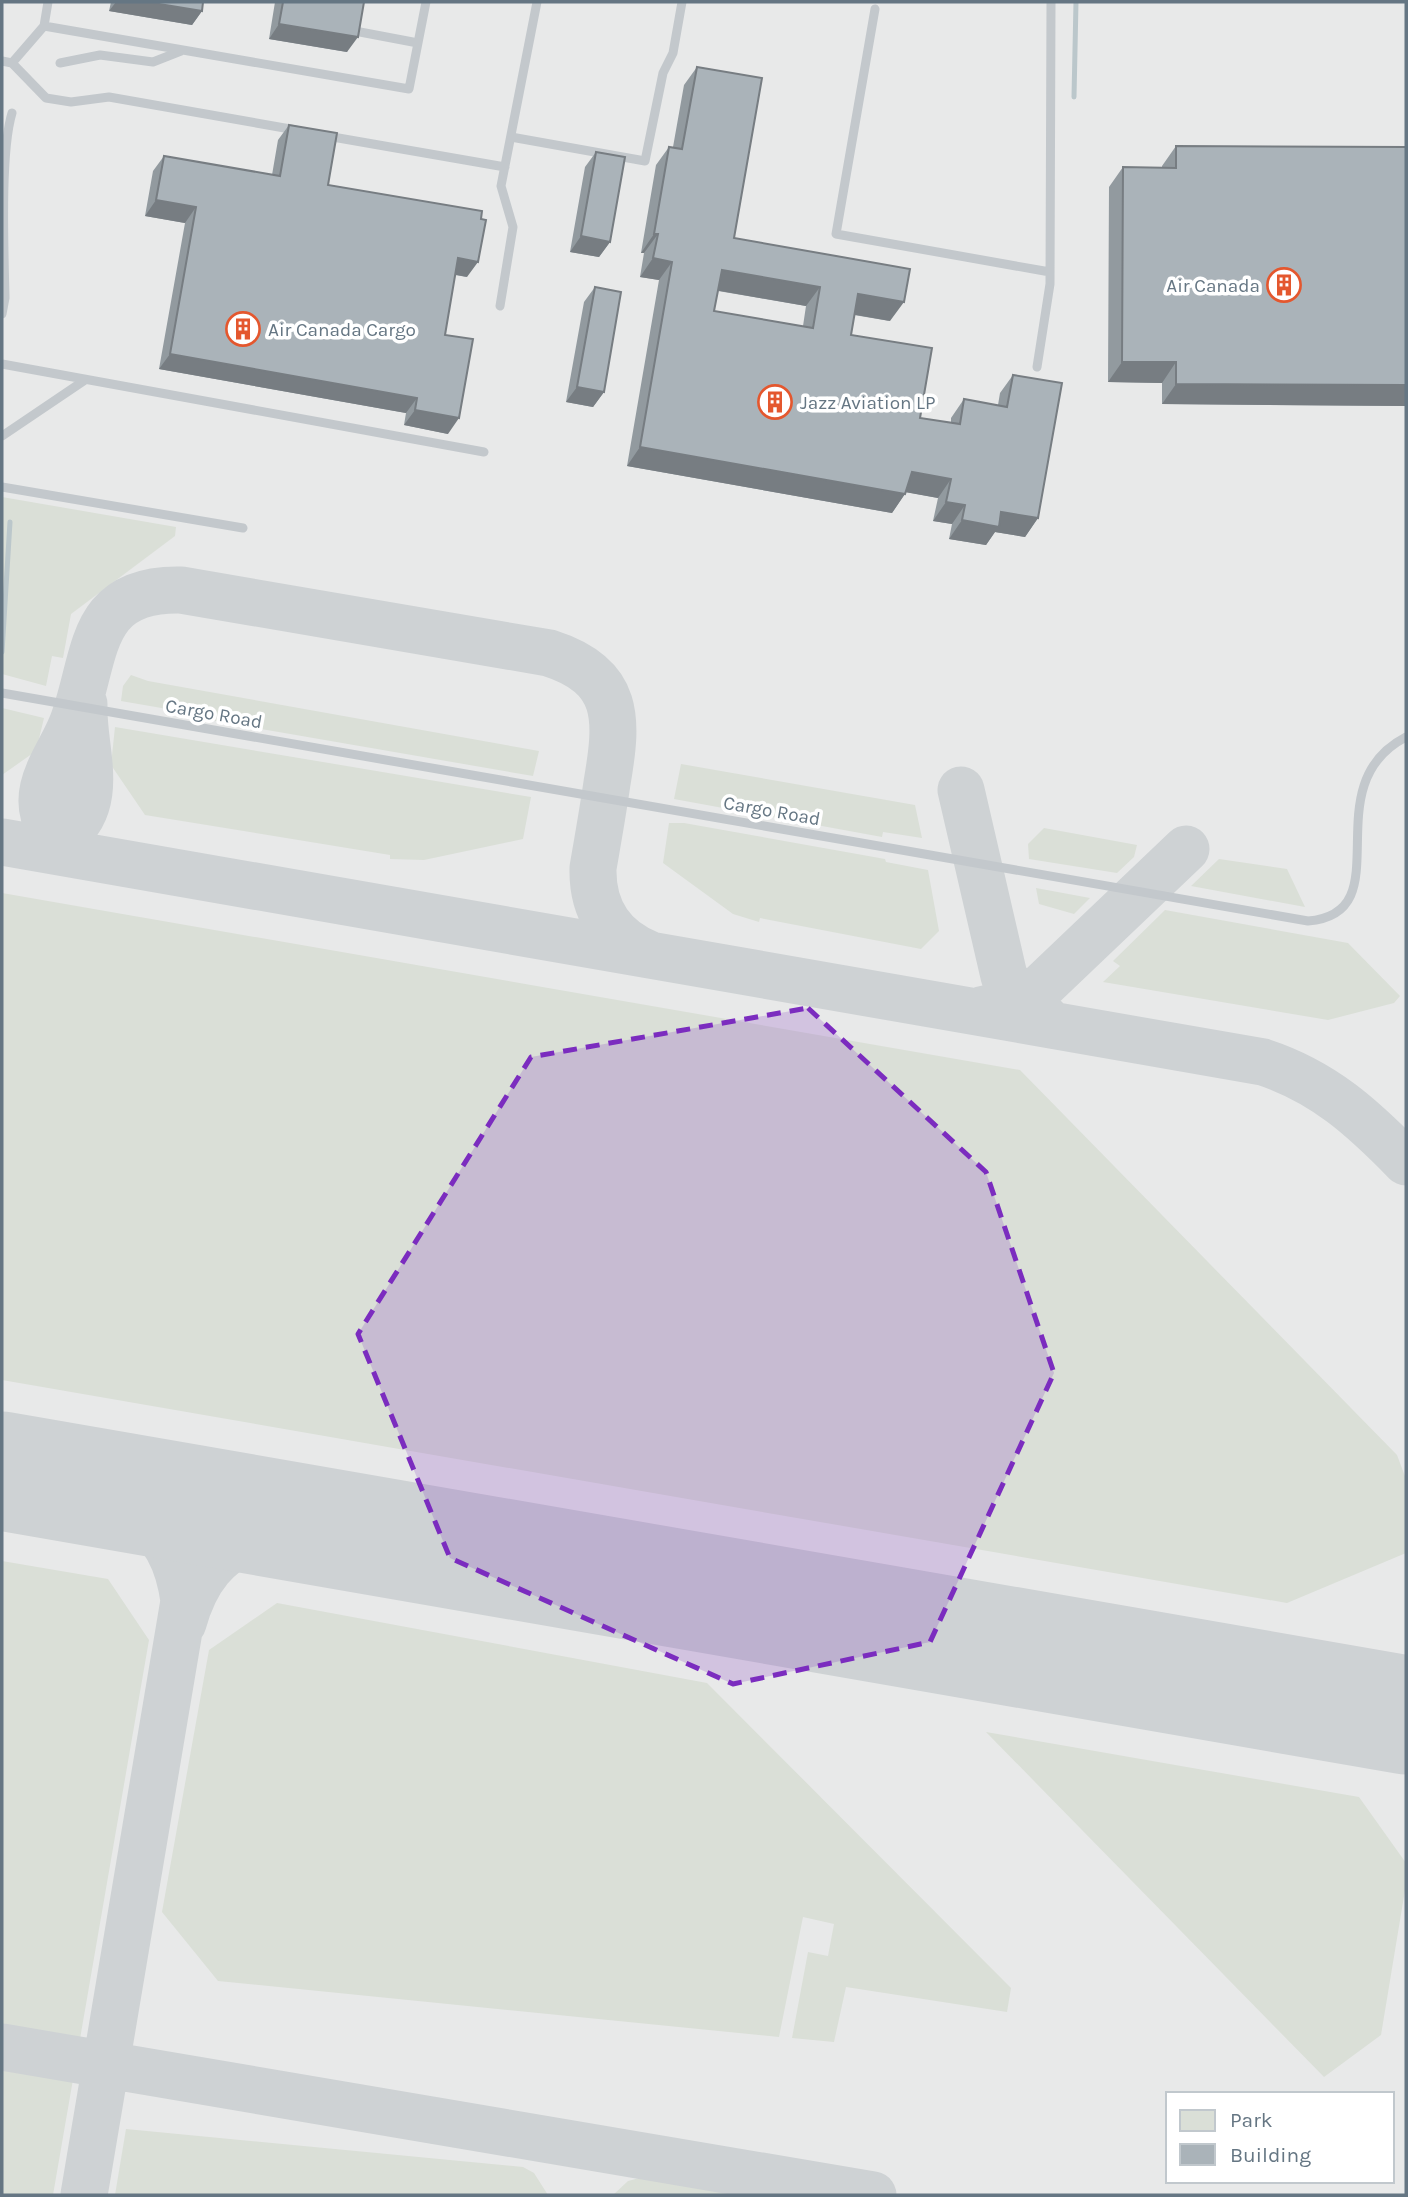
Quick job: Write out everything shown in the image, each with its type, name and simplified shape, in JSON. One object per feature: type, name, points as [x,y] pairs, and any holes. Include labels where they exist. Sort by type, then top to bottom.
[{"type":"lane","points":[[48,2],[44,26],[7,62],[46,98],[71,102],[108,97],[505,167]]},
{"type":"lane","points":[[44,26],[409,89],[426,2]]},
{"type":"lane","points":[[500,306],[512,234],[501,191],[537,2]]},
{"type":"lane","points":[[511,137],[645,161],[663,73],[673,53],[682,2]]},
{"type":"lane","points":[[1037,367],[1049,299],[1051,2]]},
{"type":"lane","points":[[876,9],[836,234],[1050,272]]},
{"type":"lane","points":[[360,32],[418,43]]},
{"type":"lane","points":[[60,63],[100,55],[153,62],[183,50]]},
{"type":"lane","points":[[2,314],[5,298],[3,175],[6,127],[12,113]]},
{"type":"lane","points":[[2,364],[484,452]]},
{"type":"lane","points":[[2,436],[85,380]]},
{"type":"lane","points":[[2,487],[243,528]]},
{"type":"lane","name":"Cargo Road","points":[[2,693],[1308,921],[1331,916],[1352,897],[1358,879],[1357,810],[1361,788],[1376,761],[1406,737]]},
{"type":"highlighted area","points":[[808,1008],[986,1172],[1054,1373],[930,1642],[733,1684],[450,1558],[358,1334],[531,1057]]},
{"type":"shaded area","points":[[2,2],[1406,2],[1406,2195],[2,2195]]},
{"type":"green space","points":[[2,497],[176,527],[175,536],[71,614],[63,658],[52,656],[46,686],[2,674]]},
{"type":"green space","points":[[131,675],[148,681],[539,751],[533,776],[175,714],[173,710],[121,701],[123,686]]},
{"type":"green space","points":[[2,708],[44,718],[36,751],[2,775]]},
{"type":"green space","points":[[115,727],[531,797],[523,839],[424,860],[390,859],[390,855],[145,815],[111,765]]},
{"type":"green space","points":[[681,764],[915,805],[922,838],[883,832],[882,837],[674,799]]},
{"type":"green space","points":[[669,823],[684,823],[885,859],[886,862],[928,870],[939,931],[921,949],[760,918],[759,922],[733,914],[663,863]]},
{"type":"green space","points":[[1044,828],[1137,845],[1134,857],[1117,873],[1029,859],[1028,844]]},
{"type":"green space","points":[[1219,859],[1287,869],[1305,907],[1191,886]]},
{"type":"green space","points":[[1036,888],[1090,898],[1074,914],[1039,904]]},
{"type":"green space","points":[[2,893],[1020,1070],[1397,1455],[1406,1479],[1406,1553],[1287,1603],[2,1380]]},
{"type":"green space","points":[[1165,910],[1348,943],[1400,996],[1394,1003],[1328,1020],[1103,982],[1120,966],[1113,961]]},
{"type":"green space","points":[[2,1561],[108,1579],[149,1640],[53,2195],[2,2195]]},
{"type":"green space","points":[[277,1603],[707,1683],[1011,1988],[1007,2012],[846,1987],[834,2042],[792,2038],[808,1952],[828,1956],[834,1924],[803,1917],[779,2037],[218,1981],[162,1912],[209,1650]]},
{"type":"green space","points":[[986,1732],[1359,1797],[1406,1863],[1406,1884],[1381,2035],[1324,2077]]},
{"type":"green space","points":[[126,2129],[523,2167],[534,2173],[548,2195],[115,2195]]},
{"type":"green space","points":[[647,2176],[771,2188],[771,2195],[613,2195],[628,2181]]},
{"type":"building","points":[[147,2],[203,2],[202,11]]},
{"type":"building","points":[[283,2],[364,2],[358,37],[279,24]]},
{"type":"building","points":[[697,67],[762,78],[734,238],[910,269],[904,302],[858,294],[851,335],[932,348],[920,418],[960,424],[964,399],[1007,407],[1013,375],[1062,383],[1038,518],[1001,512],[999,527],[962,520],[965,505],[946,502],[951,479],[912,472],[905,494],[640,447],[672,262],[653,258],[658,234],[654,234],[669,147],[682,149]],"holes":[[[722,270],[820,287],[813,328],[714,311]]]},
{"type":"building","points":[[289,125],[337,133],[328,185],[482,211],[481,219],[486,220],[478,262],[458,258],[445,335],[473,339],[459,418],[415,410],[417,398],[170,354],[196,207],[156,200],[164,156],[280,176]]},
{"type":"building","name":"Air Canada","points":[[1176,146],[1406,147],[1406,385],[1176,384],[1176,362],[1122,362],[1123,167],[1176,168]]},
{"type":"building","points":[[596,152],[625,157],[610,242],[581,236]]},
{"type":"building","points":[[595,287],[621,292],[604,392],[577,387]]},
{"type":"waterway","points":[[1074,97],[1076,2]]},
{"type":"waterway","points":[[2,652],[10,522]]},
{"type":"taxiway","points":[[88,857],[66,846],[50,829],[42,800],[44,786],[74,719],[101,629],[112,613],[128,600],[151,592],[181,590],[549,653],[590,674],[602,687],[609,703],[613,739],[593,868],[596,897],[606,921],[614,931],[636,948],[649,954]]},
{"type":"taxiway","points":[[30,846],[49,843],[62,837],[78,821],[86,806],[90,774],[84,704]]},
{"type":"taxiway","points":[[961,790],[1004,976],[1017,998],[1045,1018]]},
{"type":"taxiway","points":[[2,842],[1263,1062],[1285,1070],[1324,1091],[1358,1116],[1406,1162]]},
{"type":"taxiway","points":[[981,1010],[1016,1002],[1038,990],[1186,849]]},
{"type":"taxiway","points":[[46,1479],[97,1494],[119,1504],[138,1515],[155,1530],[168,1549],[178,1572],[184,1601],[84,2195]]},
{"type":"taxiway","points":[[183,1623],[195,1592],[210,1568],[228,1552],[249,1540],[299,1531],[357,1533]]},
{"type":"taxiway","points":[[1330,1698],[1367,1697],[1406,1690]]},
{"type":"taxiway","points":[[1308,1698],[1373,1718],[1406,1739]]},
{"type":"taxiway","points":[[2,2047],[873,2195]]},
{"type":"runway","points":[[2,1471],[1406,1715]]},
{"type":"place","name":"Air Canada","points":[[1284,285]]},
{"type":"place","name":"Air Canada Cargo","points":[[243,329]]},
{"type":"place","name":"Jazz Aviation LP","points":[[775,402]]}]
